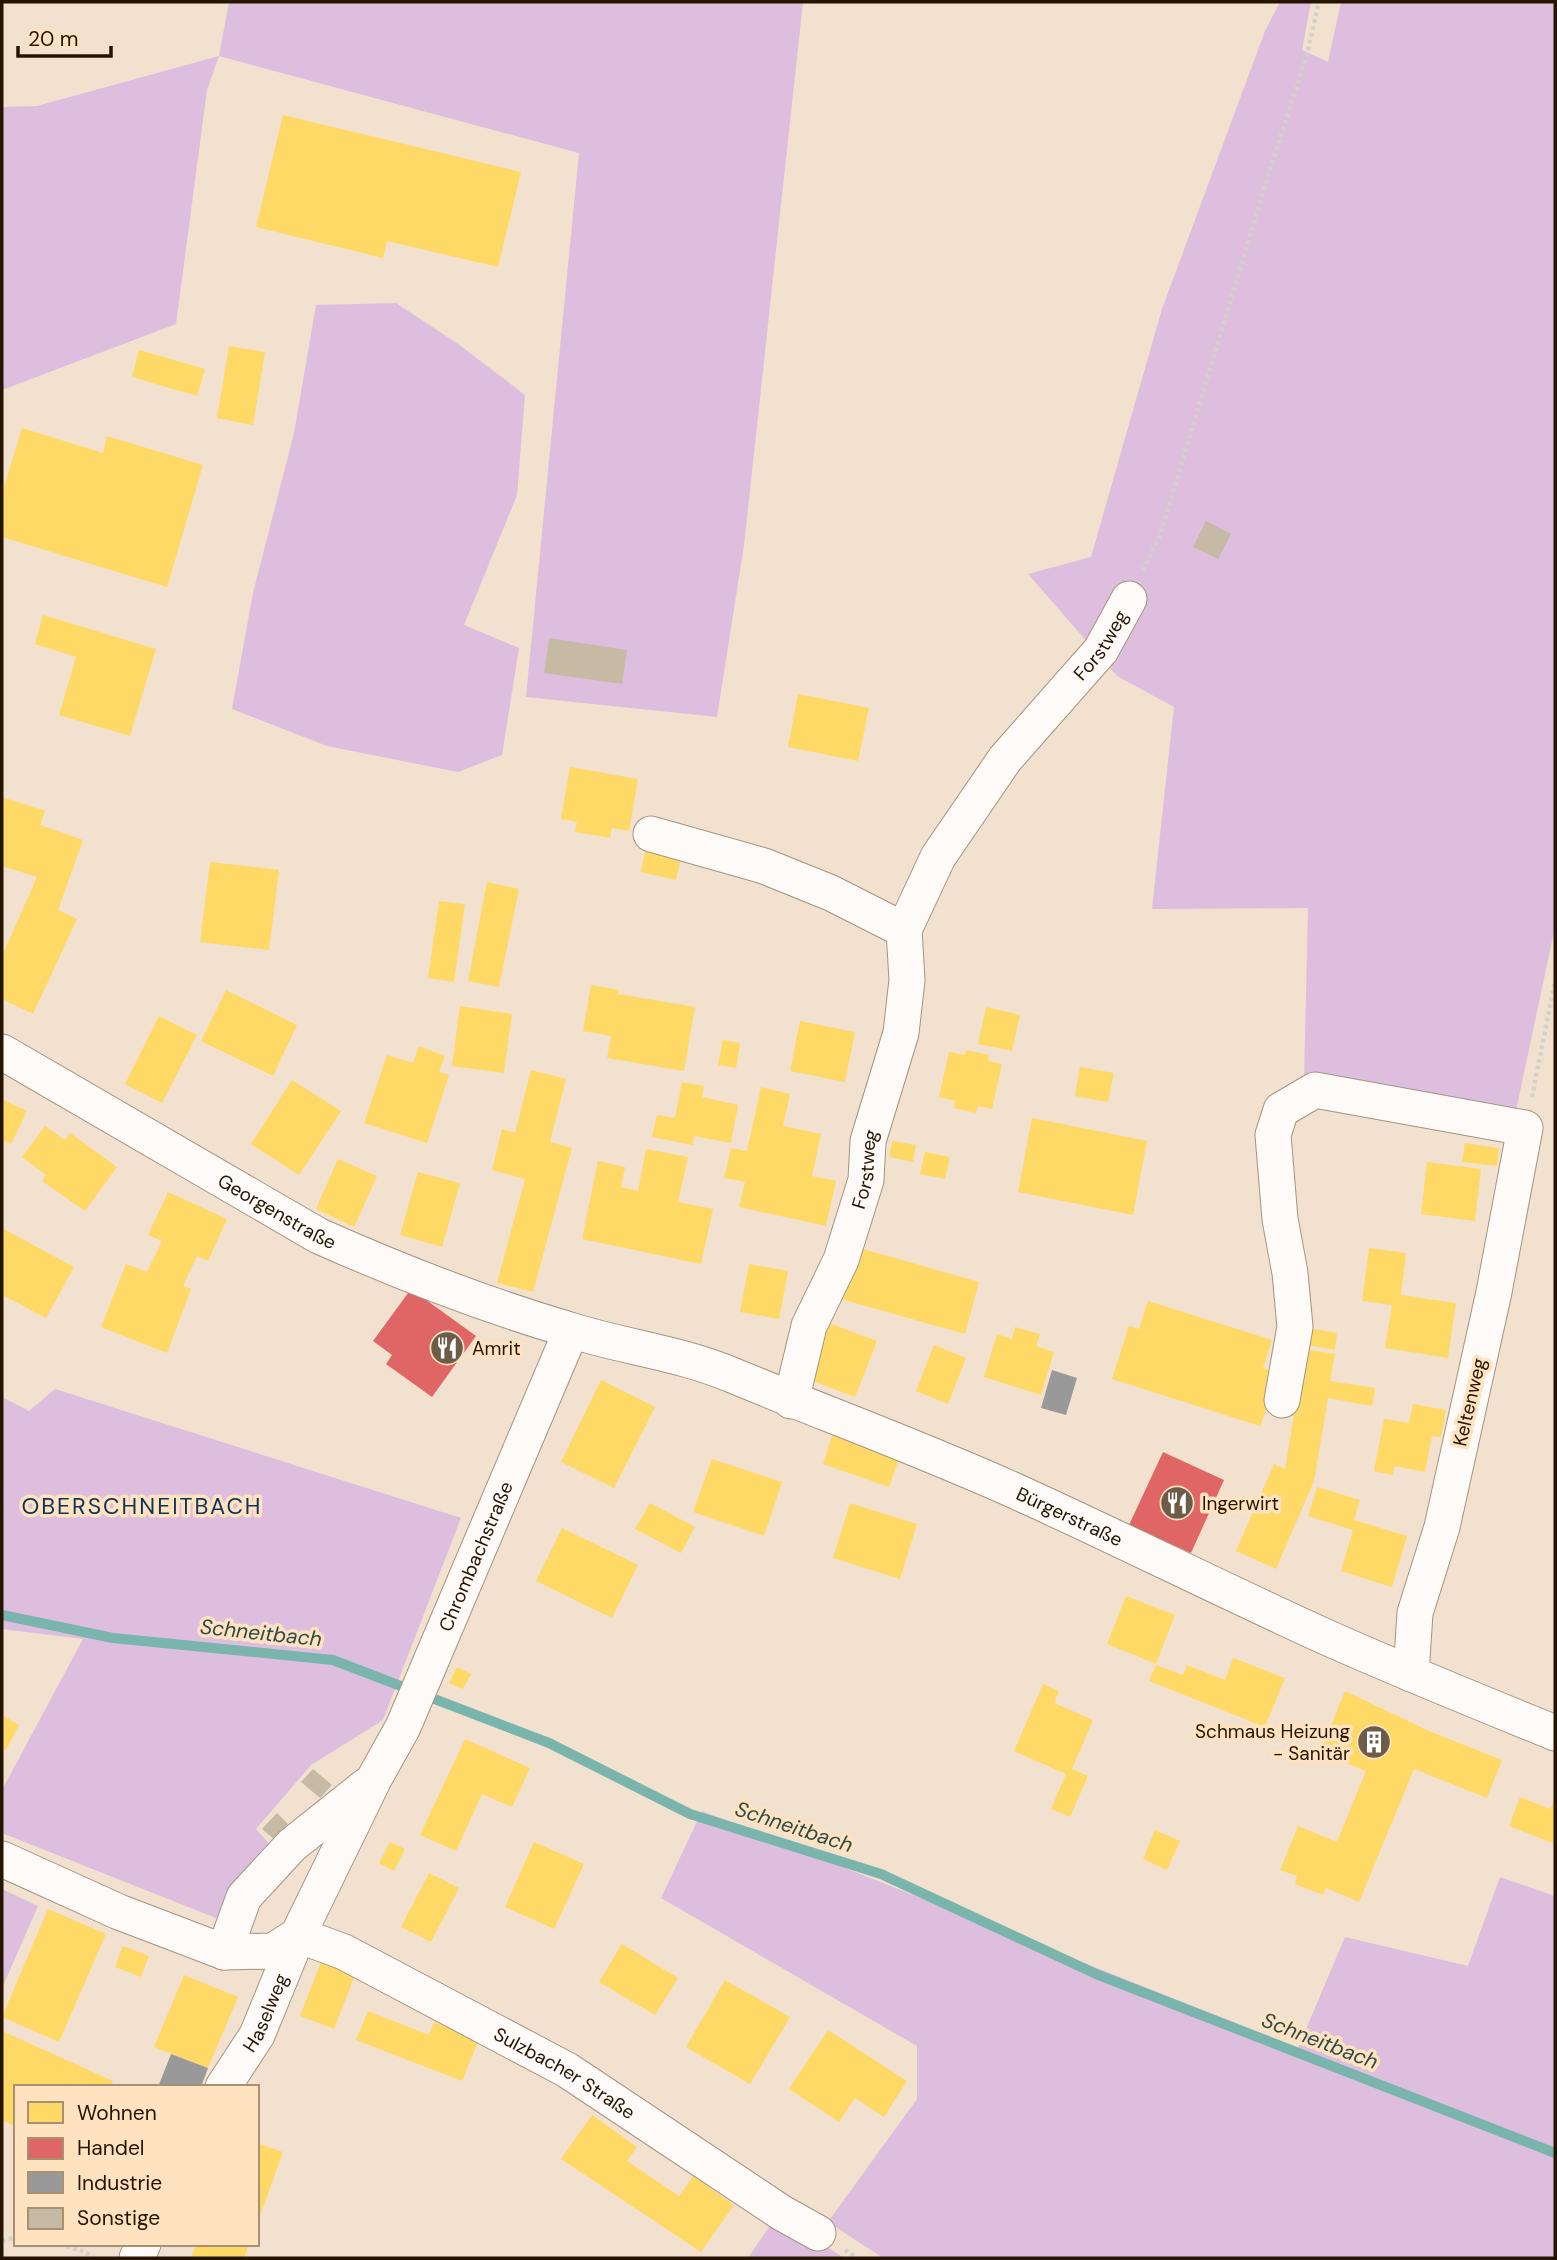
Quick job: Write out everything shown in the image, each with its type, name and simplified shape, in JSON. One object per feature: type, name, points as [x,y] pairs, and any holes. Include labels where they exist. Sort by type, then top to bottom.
[{"type":"street","name":"Forstweg","points":[[792,1401],[809,1326],[841,1260],[866,1180],[868,1141],[901,1033],[907,980],[904,930],[938,857],[1004,759],[1101,650],[1129,599]]},
{"type":"street","points":[[651,834],[764,866],[831,893],[904,930]]},
{"type":"street","name":"Georgenstraße","points":[[2,1052],[319,1236],[361,1255],[571,1331]]},
{"type":"street","points":[[1282,1400],[1295,1327],[1290,1273],[1280,1219],[1273,1135],[1281,1110],[1315,1090],[1525,1128]]},
{"type":"street","name":"Keltenweg","points":[[1411,1674],[1415,1613],[1442,1527],[1494,1292],[1525,1128]]},
{"type":"street","name":"Bürgerstraße","points":[[571,1331],[673,1355],[727,1373],[926,1452],[1033,1499],[1325,1637],[1555,1732]]},
{"type":"street","name":"Chrombachstraße","points":[[298,1936],[374,1779],[403,1727],[571,1331]]},
{"type":"street","name":"Chrombachstraße","points":[[223,1952],[244,1897],[292,1845],[374,1779]]},
{"type":"street","points":[[2,1859],[119,1912],[223,1952],[273,1951],[298,1936]]},
{"type":"street","name":"Haselweg","points":[[224,2085],[257,2035],[298,1936]]},
{"type":"street","name":"Sulzbacher Straße","points":[[298,1936],[344,1952],[567,2070],[782,2213],[818,2233]]},
{"type":"path","points":[[1129,599],[1160,535],[1306,58],[1319,2]]},
{"type":"path","points":[[1525,1128],[1555,981]]},
{"type":"path","points":[[66,2246],[94,2258]]},
{"type":"shaded area","points":[[229,2],[803,2],[744,545],[717,717],[526,697],[579,153],[219,56]]},
{"type":"shaded area","points":[[1280,2],[1311,2],[1302,50],[1328,62],[1341,2],[1555,2],[1555,927],[1514,1120],[1304,1082],[1308,908],[1152,909],[1174,707],[1117,676],[1028,574],[1091,557],[1162,309],[1265,31]]},
{"type":"shaded area","points":[[219,56],[207,90],[176,324],[2,390],[2,107],[37,106]]},
{"type":"shaded area","points":[[396,303],[458,344],[525,395],[517,495],[464,625],[519,648],[502,755],[458,772],[327,746],[232,709],[253,593],[294,433],[316,305]]},
{"type":"shaded area","points":[[55,1389],[461,1518],[383,1720],[311,1765],[256,1829],[270,1845],[216,1918],[2,1833],[2,1790],[83,1639],[2,1629],[2,1397],[29,1411]]},
{"type":"shaded area","points":[[702,1811],[1298,2048],[1345,1937],[1468,1966],[1500,1877],[1555,1896],[1555,2258],[883,2258],[828,2222],[917,2099],[917,2046],[661,1898]]},
{"type":"shaded area","points":[[2,1889],[38,1906],[2,1988]]},
{"type":"shaded area","points":[[777,2215],[844,2258],[748,2258]]},
{"type":"building: Wohnen","points":[[283,115],[521,172],[498,267],[387,241],[383,258],[256,227]]},
{"type":"building: Wohnen","points":[[229,346],[265,352],[253,425],[217,418]]},
{"type":"building: Wohnen","points":[[139,350],[205,369],[197,396],[132,377]]},
{"type":"building: Wohnen","points":[[22,428],[103,453],[107,436],[203,465],[167,587],[2,537],[2,493]]},
{"type":"building: Wohnen","points":[[43,615],[156,649],[130,736],[59,715],[76,657],[35,644]]},
{"type":"building: Wohnen","points":[[798,694],[869,708],[858,761],[788,747]]},
{"type":"building: Wohnen","points":[[570,767],[638,779],[629,831],[612,828],[610,838],[575,832],[577,822],[561,819]]},
{"type":"building: Wohnen","points":[[2,797],[45,811],[40,825],[83,840],[58,910],[77,919],[33,1014],[2,999],[2,956],[37,877],[2,866]]},
{"type":"building: Wohnen","points":[[646,846],[682,853],[676,880],[641,872]]},
{"type":"building: Wohnen","points":[[210,862],[279,870],[269,950],[200,942]]},
{"type":"building: Wohnen","points":[[487,882],[519,889],[499,987],[468,981]]},
{"type":"building: Wohnen","points":[[439,901],[465,904],[454,982],[428,978]]},
{"type":"building: Wohnen","points":[[591,985],[619,990],[618,994],[695,1007],[684,1071],[607,1058],[611,1036],[583,1031]]},
{"type":"building: Wohnen","points":[[226,990],[297,1025],[273,1076],[201,1041]]},
{"type":"building: Wohnen","points":[[460,1006],[512,1014],[504,1073],[452,1066]]},
{"type":"building: Wohnen","points":[[986,1007],[1020,1015],[1012,1051],[978,1044]]},
{"type":"building: Wohnen","points":[[159,1016],[197,1035],[162,1103],[125,1084]]},
{"type":"building: Wohnen","points":[[800,1021],[855,1032],[845,1082],[790,1071]]},
{"type":"building: Wohnen","points":[[723,1040],[740,1043],[736,1068],[718,1065]]},
{"type":"building: Wohnen","points":[[419,1046],[445,1056],[439,1072],[449,1075],[427,1143],[364,1123],[387,1055],[413,1063]]},
{"type":"building: Wohnen","points":[[966,1050],[989,1055],[988,1061],[1002,1064],[992,1109],[978,1106],[976,1113],[954,1108],[955,1101],[939,1097],[949,1052],[965,1055]]},
{"type":"building: Wohnen","points":[[1080,1067],[1114,1073],[1108,1102],[1075,1096]]},
{"type":"building: Wohnen","points":[[531,1070],[566,1079],[550,1142],[572,1148],[533,1292],[497,1283],[525,1179],[492,1170],[502,1129],[515,1133]]},
{"type":"building: Wohnen","points":[[292,1080],[341,1111],[299,1175],[251,1144]]},
{"type":"building: Wohnen","points":[[682,1082],[704,1086],[702,1097],[738,1105],[731,1143],[694,1136],[693,1145],[652,1137],[657,1115],[675,1118]]},
{"type":"building: Wohnen","points":[[761,1087],[790,1094],[783,1126],[821,1134],[812,1176],[836,1181],[826,1226],[739,1207],[745,1182],[724,1178],[731,1148],[747,1151]]},
{"type":"building: Wohnen","points":[[2,1099],[27,1111],[11,1144],[2,1140]]},
{"type":"building: Wohnen","points":[[1032,1118],[1147,1141],[1133,1215],[1018,1192]]},
{"type":"building: Wohnen","points":[[45,1126],[65,1140],[70,1133],[117,1167],[85,1211],[42,1181],[46,1175],[22,1157]]},
{"type":"building: Wohnen","points":[[892,1141],[916,1145],[913,1162],[889,1157]]},
{"type":"building: Wohnen","points":[[1465,1143],[1499,1148],[1497,1166],[1462,1162]]},
{"type":"building: Wohnen","points":[[646,1149],[688,1157],[678,1202],[713,1209],[701,1264],[582,1239],[598,1161],[625,1167],[621,1187],[638,1191]]},
{"type":"building: Wohnen","points":[[925,1152],[950,1157],[945,1179],[920,1174]]},
{"type":"building: Wohnen","points":[[338,1159],[377,1176],[354,1227],[316,1209]]},
{"type":"building: Wohnen","points":[[1427,1162],[1481,1169],[1475,1221],[1421,1214]]},
{"type":"building: Wohnen","points":[[418,1172],[460,1183],[442,1247],[400,1235]]},
{"type":"building: Wohnen","points":[[168,1192],[227,1219],[208,1261],[197,1256],[183,1286],[191,1289],[167,1353],[101,1327],[126,1264],[147,1272],[162,1241],[148,1235]]},
{"type":"building: Wohnen","points":[[2,1228],[74,1267],[46,1318],[2,1295]]},
{"type":"building: Wohnen","points":[[856,1247],[979,1282],[965,1334],[841,1299]]},
{"type":"building: Wohnen","points":[[1369,1248],[1406,1253],[1401,1295],[1456,1303],[1448,1358],[1385,1348],[1392,1305],[1362,1301]]},
{"type":"building: Wohnen","points":[[749,1264],[788,1271],[779,1319],[740,1312]]},
{"type":"building: Wohnen","points":[[1148,1301],[1272,1340],[1263,1368],[1280,1374],[1260,1426],[1112,1379],[1129,1326],[1139,1329]]},
{"type":"building: Wohnen","points":[[826,1322],[877,1341],[855,1397],[805,1378]]},
{"type":"building: Wohnen","points":[[1015,1327],[1040,1334],[1036,1346],[1054,1352],[1041,1395],[984,1377],[997,1334],[1012,1339]]},
{"type":"building: Wohnen","points":[[1308,1328],[1337,1333],[1335,1350],[1306,1345]]},
{"type":"building: Wohnen","points":[[934,1345],[966,1358],[948,1404],[916,1391]]},
{"type":"building: Wohnen","points":[[1305,1349],[1335,1354],[1330,1381],[1375,1388],[1372,1406],[1328,1398],[1314,1481],[1276,1569],[1236,1551],[1274,1464],[1285,1469]]},
{"type":"building: Wohnen","points":[[601,1380],[655,1407],[614,1488],[561,1462]]},
{"type":"building: Wohnen","points":[[1413,1404],[1446,1410],[1441,1437],[1432,1436],[1425,1472],[1394,1466],[1393,1475],[1374,1471],[1384,1419],[1409,1423]]},
{"type":"building: Wohnen","points":[[834,1430],[901,1453],[889,1487],[823,1464]]},
{"type":"building: Wohnen","points":[[712,1459],[782,1482],[764,1536],[693,1512]]},
{"type":"building: Wohnen","points":[[1317,1487],[1360,1500],[1354,1520],[1407,1536],[1392,1587],[1341,1571],[1353,1530],[1308,1516]]},
{"type":"building: Wohnen","points":[[650,1503],[695,1527],[681,1553],[635,1529]]},
{"type":"building: Wohnen","points":[[850,1503],[917,1524],[900,1579],[833,1558]]},
{"type":"building: Wohnen","points":[[562,1528],[638,1565],[612,1618],[536,1581]]},
{"type":"building: Wohnen","points":[[1126,1596],[1175,1615],[1156,1664],[1107,1644]]},
{"type":"building: Wohnen","points":[[1233,1658],[1285,1678],[1265,1727],[1149,1681],[1156,1665],[1183,1675],[1187,1665],[1225,1680]]},
{"type":"building: Wohnen","points":[[457,1667],[471,1674],[463,1689],[449,1683]]},
{"type":"building: Wohnen","points":[[1043,1684],[1059,1691],[1054,1703],[1093,1720],[1072,1769],[1088,1776],[1070,1817],[1051,1809],[1066,1774],[1014,1751]]},
{"type":"building: Wohnen","points":[[1345,1691],[1429,1731],[1502,1760],[1487,1798],[1414,1769],[1359,1902],[1326,1888],[1323,1895],[1295,1884],[1297,1876],[1280,1870],[1298,1826],[1337,1842],[1366,1771],[1320,1753]]},
{"type":"building: Wohnen","points":[[2,1715],[19,1725],[6,1750],[2,1748]]},
{"type":"building: Wohnen","points":[[465,1739],[530,1768],[512,1807],[482,1794],[456,1851],[420,1835]]},
{"type":"building: Wohnen","points":[[1520,1797],[1550,1809],[1555,1797],[1555,1844],[1509,1826]]},
{"type":"building: Wohnen","points":[[1155,1830],[1180,1841],[1167,1870],[1143,1859]]},
{"type":"building: Wohnen","points":[[390,1842],[405,1849],[394,1871],[379,1863]]},
{"type":"building: Wohnen","points":[[534,1842],[584,1864],[554,1929],[505,1907]]},
{"type":"building: Wohnen","points":[[429,1873],[459,1888],[431,1942],[401,1927]]},
{"type":"building: Wohnen","points":[[48,1909],[106,1934],[59,2042],[2,2017]]},
{"type":"building: Wohnen","points":[[622,1944],[678,1978],[655,2015],[599,1982]]},
{"type":"building: Wohnen","points":[[123,1946],[149,1956],[141,1977],[115,1967]]},
{"type":"building: Wohnen","points":[[321,1962],[355,1975],[334,2029],[300,2016]]},
{"type":"building: Wohnen","points":[[184,1975],[238,1997],[208,2068],[154,2047]]},
{"type":"building: Wohnen","points":[[725,1980],[790,2017],[750,2084],[686,2047]]},
{"type":"building: Wohnen","points":[[368,2011],[429,2035],[434,2022],[479,2040],[462,2081],[356,2040]]},
{"type":"building: Wohnen","points":[[828,2030],[907,2081],[884,2117],[855,2098],[839,2122],[789,2089]]},
{"type":"building: Wohnen","points":[[2,2031],[113,2081],[111,2085],[14,2085],[14,2126],[2,2120]]},
{"type":"building: Wohnen","points":[[592,2115],[637,2147],[627,2161],[679,2196],[693,2176],[734,2205],[701,2252],[561,2159]]},
{"type":"building: Wohnen","points":[[259,2144],[283,2152],[259,2218]]},
{"type":"building: Wohnen","points":[[195,2246],[248,2246],[244,2258],[191,2258]]},
{"type":"building: Handel","points":[[411,1289],[476,1336],[432,1397],[386,1364],[392,1355],[373,1341]]},
{"type":"building: Handel","name":"Ingerwirt","points":[[1163,1452],[1224,1480],[1191,1553],[1129,1525]]},
{"type":"building: Industrie","points":[[1052,1370],[1077,1378],[1066,1415],[1041,1408]]},
{"type":"building: Industrie","points":[[171,2054],[208,2068],[202,2085],[159,2085]]},
{"type":"building: Sonstige","points":[[1206,521],[1231,534],[1218,559],[1193,547]]},
{"type":"building: Sonstige","points":[[549,638],[627,650],[622,684],[544,673]]},
{"type":"building: Sonstige","points":[[313,1769],[332,1785],[320,1798],[301,1782]]},
{"type":"building: Sonstige","points":[[277,1813],[288,1824],[274,1839],[262,1829]]},
{"type":"waterway","name":"Schneitbach","points":[[2,1615],[113,1638],[333,1660],[549,1743],[690,1814],[881,1874],[1096,1974],[1555,2153]]},
{"type":"place","name":"Amrit","points":[[447,1348]]},
{"type":"place","name":"Ingerwirt","points":[[1177,1503]]},
{"type":"place","name":"Schmaus Heizung - Sanitär","points":[[1374,1742]]},
{"type":"district","name":"OBERSCHNEITBACH","points":[[142,1506]]}]
